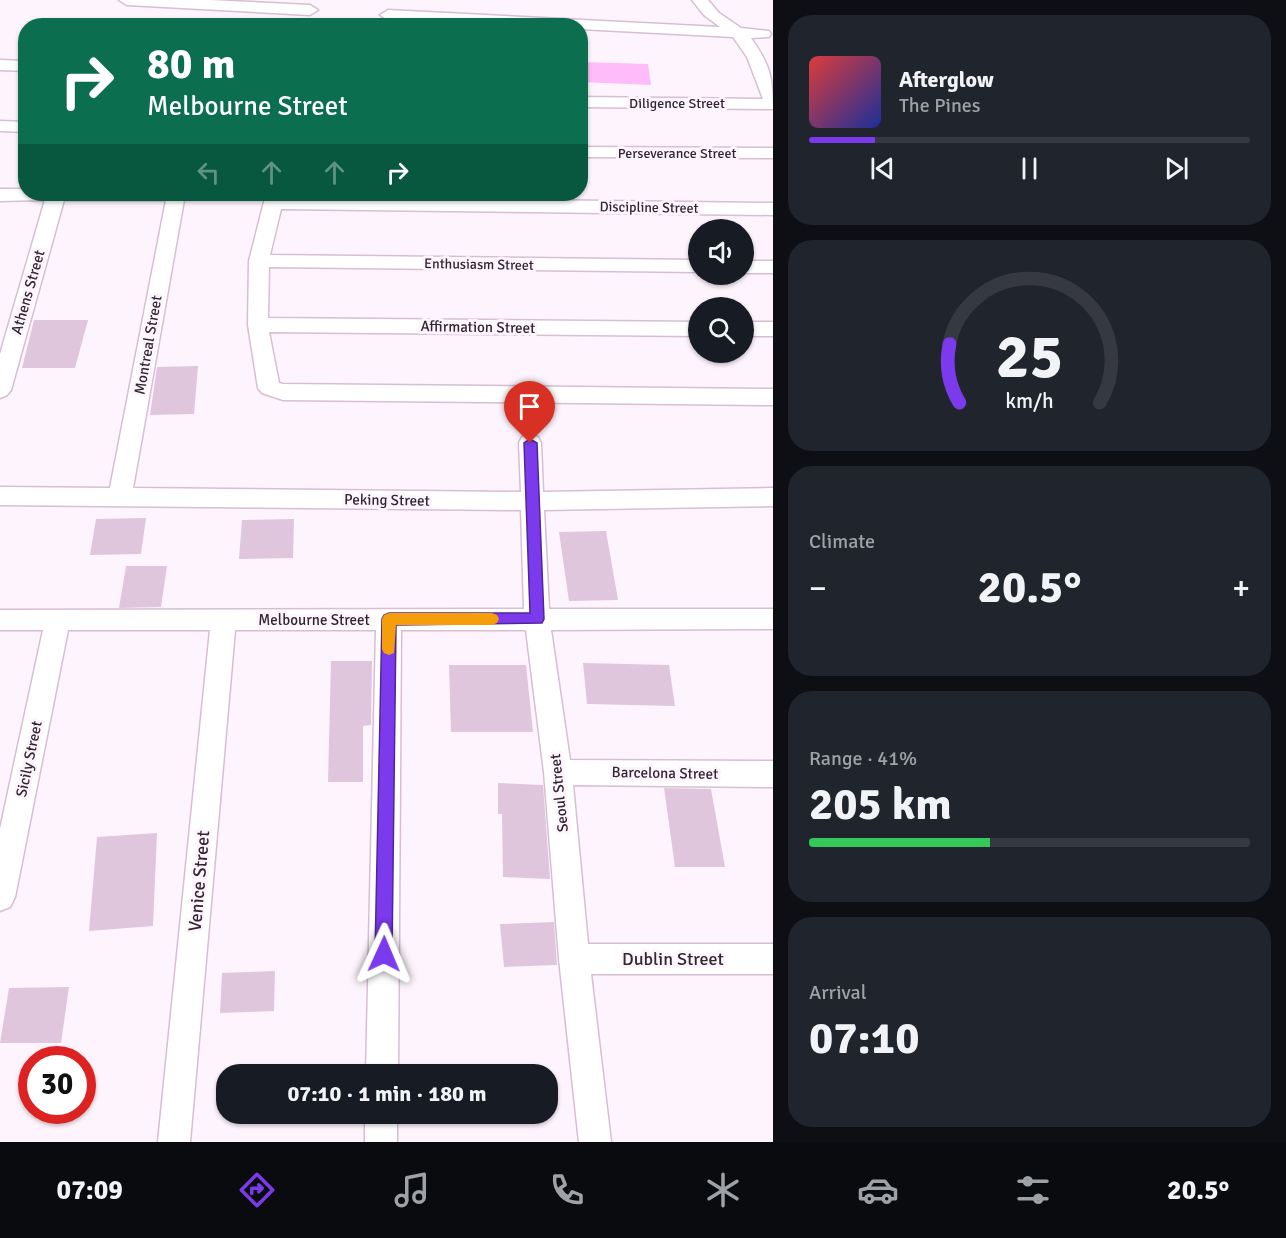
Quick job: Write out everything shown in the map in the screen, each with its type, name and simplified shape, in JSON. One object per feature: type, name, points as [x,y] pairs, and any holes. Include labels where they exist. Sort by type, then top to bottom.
[{"type":"street","points":[[127,0],[214,10],[310,10]]},
{"type":"street","points":[[700,0],[709,14],[738,33],[753,52],[773,103]]},
{"type":"street","points":[[388,15],[446,18]]},
{"type":"street","points":[[588,25],[763,34]]},
{"type":"street","points":[[0,65],[18,66]]},
{"type":"street","name":"Diligence Street","points":[[588,102],[773,103]]},
{"type":"street","points":[[0,126],[18,127]]},
{"type":"street","name":"Perseverance Street","points":[[588,152],[773,153]]},
{"type":"street","points":[[0,195],[18,195]]},
{"type":"street","name":"Athens Street","points":[[0,390],[54,201]]},
{"type":"street","name":"Montreal Street","points":[[120,496],[175,201]]},
{"type":"street","points":[[273,201],[259,261],[258,325],[268,388],[283,392],[773,397]]},
{"type":"street","name":"Discipline Street","points":[[410,201],[773,209]]},
{"type":"street","name":"Enthusiasm Street","points":[[259,261],[688,266]]},
{"type":"street","points":[[754,267],[773,267]]},
{"type":"street","name":"Affirmation Street","points":[[258,325],[688,328]]},
{"type":"street","points":[[754,329],[773,329]]},
{"type":"street","name":"Seoul Street","points":[[530,443],[537,619],[558,772],[574,959],[595,1142]]},
{"type":"street","name":"Peking Street","points":[[0,496],[531,501],[773,497]]},
{"type":"street","points":[[382,1064],[389,619]]},
{"type":"street","name":"Melbourne Street","points":[[0,620],[773,619]]},
{"type":"street","name":"Venice Street","points":[[174,1142],[223,620]]},
{"type":"street","name":"Sicily Street","points":[[0,897],[57,621]]},
{"type":"street","name":"Barcelona Street","points":[[558,772],[773,774]]},
{"type":"street","name":"Dublin Street","points":[[574,959],[773,959]]},
{"type":"street","points":[[381,1124],[381,1142]]},
{"type":"shaded area","points":[[588,62],[648,64],[651,85],[588,82]]},
{"type":"building","points":[[34,320],[88,320],[75,368],[22,368]]},
{"type":"building","points":[[198,366],[194,414],[150,415],[157,367]]},
{"type":"building","points":[[146,518],[141,554],[90,555],[96,519]]},
{"type":"building","points":[[294,519],[293,558],[239,559],[242,520]]},
{"type":"building","points":[[606,531],[618,600],[569,601],[559,532]]},
{"type":"building","points":[[126,566],[167,566],[161,607],[119,608]]},
{"type":"building","points":[[331,661],[372,661],[371,725],[363,726],[363,782],[328,782]]},
{"type":"building","points":[[583,663],[669,665],[675,706],[587,704]]},
{"type":"building","points":[[449,665],[526,665],[533,732],[451,732]]},
{"type":"building","points":[[498,783],[543,785],[550,879],[503,877],[502,814],[498,814]]},
{"type":"building","points":[[664,788],[711,789],[725,867],[675,867]]},
{"type":"building","points":[[157,833],[153,926],[89,931],[97,837]]},
{"type":"building","points":[[554,922],[557,965],[504,967],[500,924]]},
{"type":"building","points":[[275,971],[274,1011],[220,1013],[222,973]]},
{"type":"building","points":[[69,987],[61,1043],[0,1043],[9,988]]},
{"type":"slow traffic","points":[[389,649],[389,619],[492,619]]},
{"type":"route","points":[[384,954],[389,619],[537,619],[530,443]]}]
